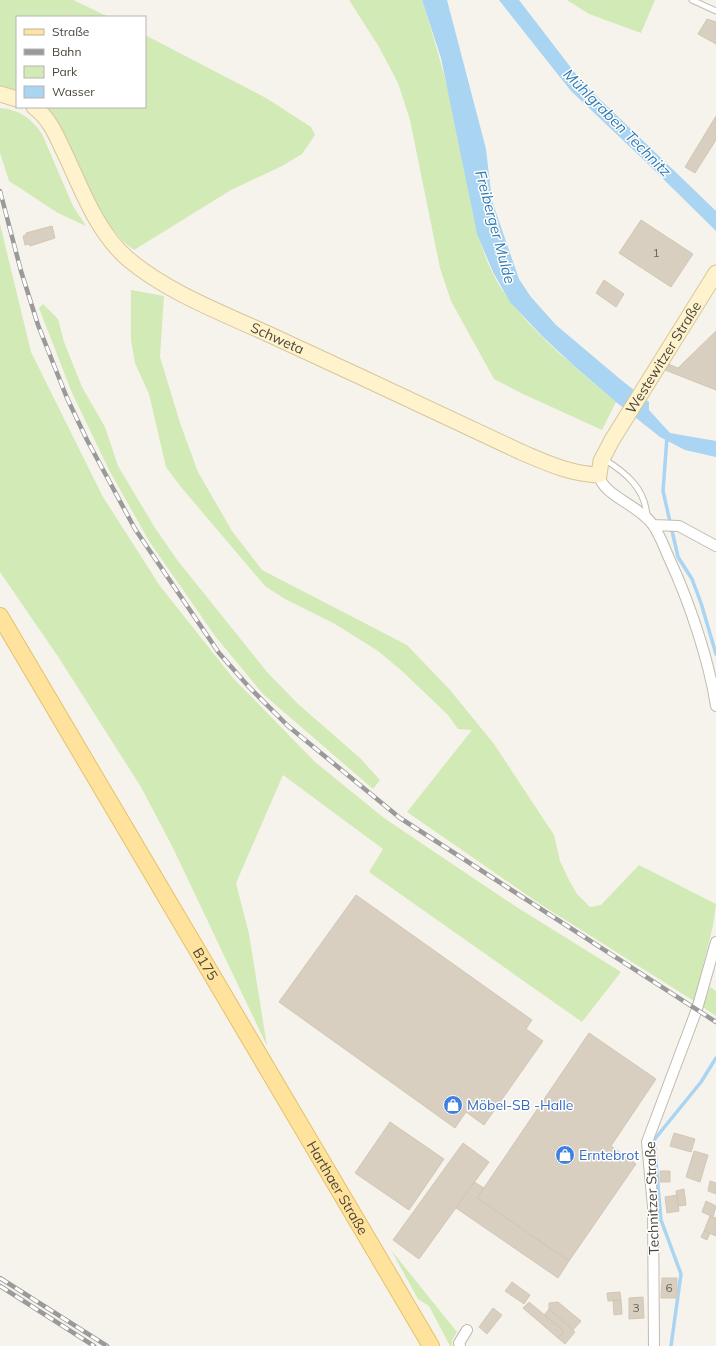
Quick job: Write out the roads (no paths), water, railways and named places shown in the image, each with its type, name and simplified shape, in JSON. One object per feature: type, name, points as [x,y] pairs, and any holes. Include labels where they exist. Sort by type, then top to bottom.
[{"type":"main road","name":"B175","points":[[0,616],[244,1029]]},
{"type":"main road","name":"Harthaer Straße","points":[[244,1029],[431,1346]]},
{"type":"street","points":[[0,94],[16,99]]},
{"type":"street","name":"Schweta","points":[[35,108],[48,121],[86,200],[104,232],[127,258],[145,272],[233,318],[521,452],[565,470],[582,474],[599,475]]},
{"type":"street","name":"Westewitzer Straße","points":[[599,475],[599,468],[602,458],[716,273]]},
{"type":"street","points":[[599,475],[600,482],[604,488],[638,509],[650,521],[676,573],[693,620],[705,659],[716,706]]},
{"type":"street","points":[[650,521],[667,526],[679,526],[716,546]]},
{"type":"street","name":"Technitzer Straße","points":[[654,1346],[653,1215],[647,1142],[697,1010],[716,942]]},
{"type":"street","points":[[460,1346],[460,1343],[467,1330]]},
{"type":"lane","points":[[692,0],[716,12]]},
{"type":"lane","points":[[602,458],[622,471],[640,490],[646,504],[650,521]]},
{"type":"water","name":"Freiberger Mulde","points":[[422,0],[447,0],[486,149],[492,201],[519,279],[531,297],[556,325],[649,402],[649,410],[670,433],[716,441],[716,457],[685,450],[660,437],[573,365],[542,336],[510,302],[493,272],[477,234],[441,58]]},
{"type":"water","name":"Mühlgraben Technitz","points":[[499,0],[519,0],[582,82],[716,211],[716,231],[571,91]]},
{"type":"waterway","points":[[667,437],[663,491],[678,557],[692,579],[701,603],[716,654]]},
{"type":"waterway","points":[[671,1346],[681,1274],[661,1220],[654,1140],[701,1082],[716,1058]]},
{"type":"railway","points":[[0,191],[21,271],[38,325],[67,398],[87,440],[135,529],[219,653],[249,687],[288,726],[400,818],[716,1022]]},
{"type":"railway","points":[[0,1278],[107,1346]]},
{"type":"railway","points":[[0,1286],[94,1346]]},
{"type":"place","name":"Möbel-SB -Halle","points":[[453,1105]]},
{"type":"place","name":"Erntebrot","points":[[565,1155]]}]
